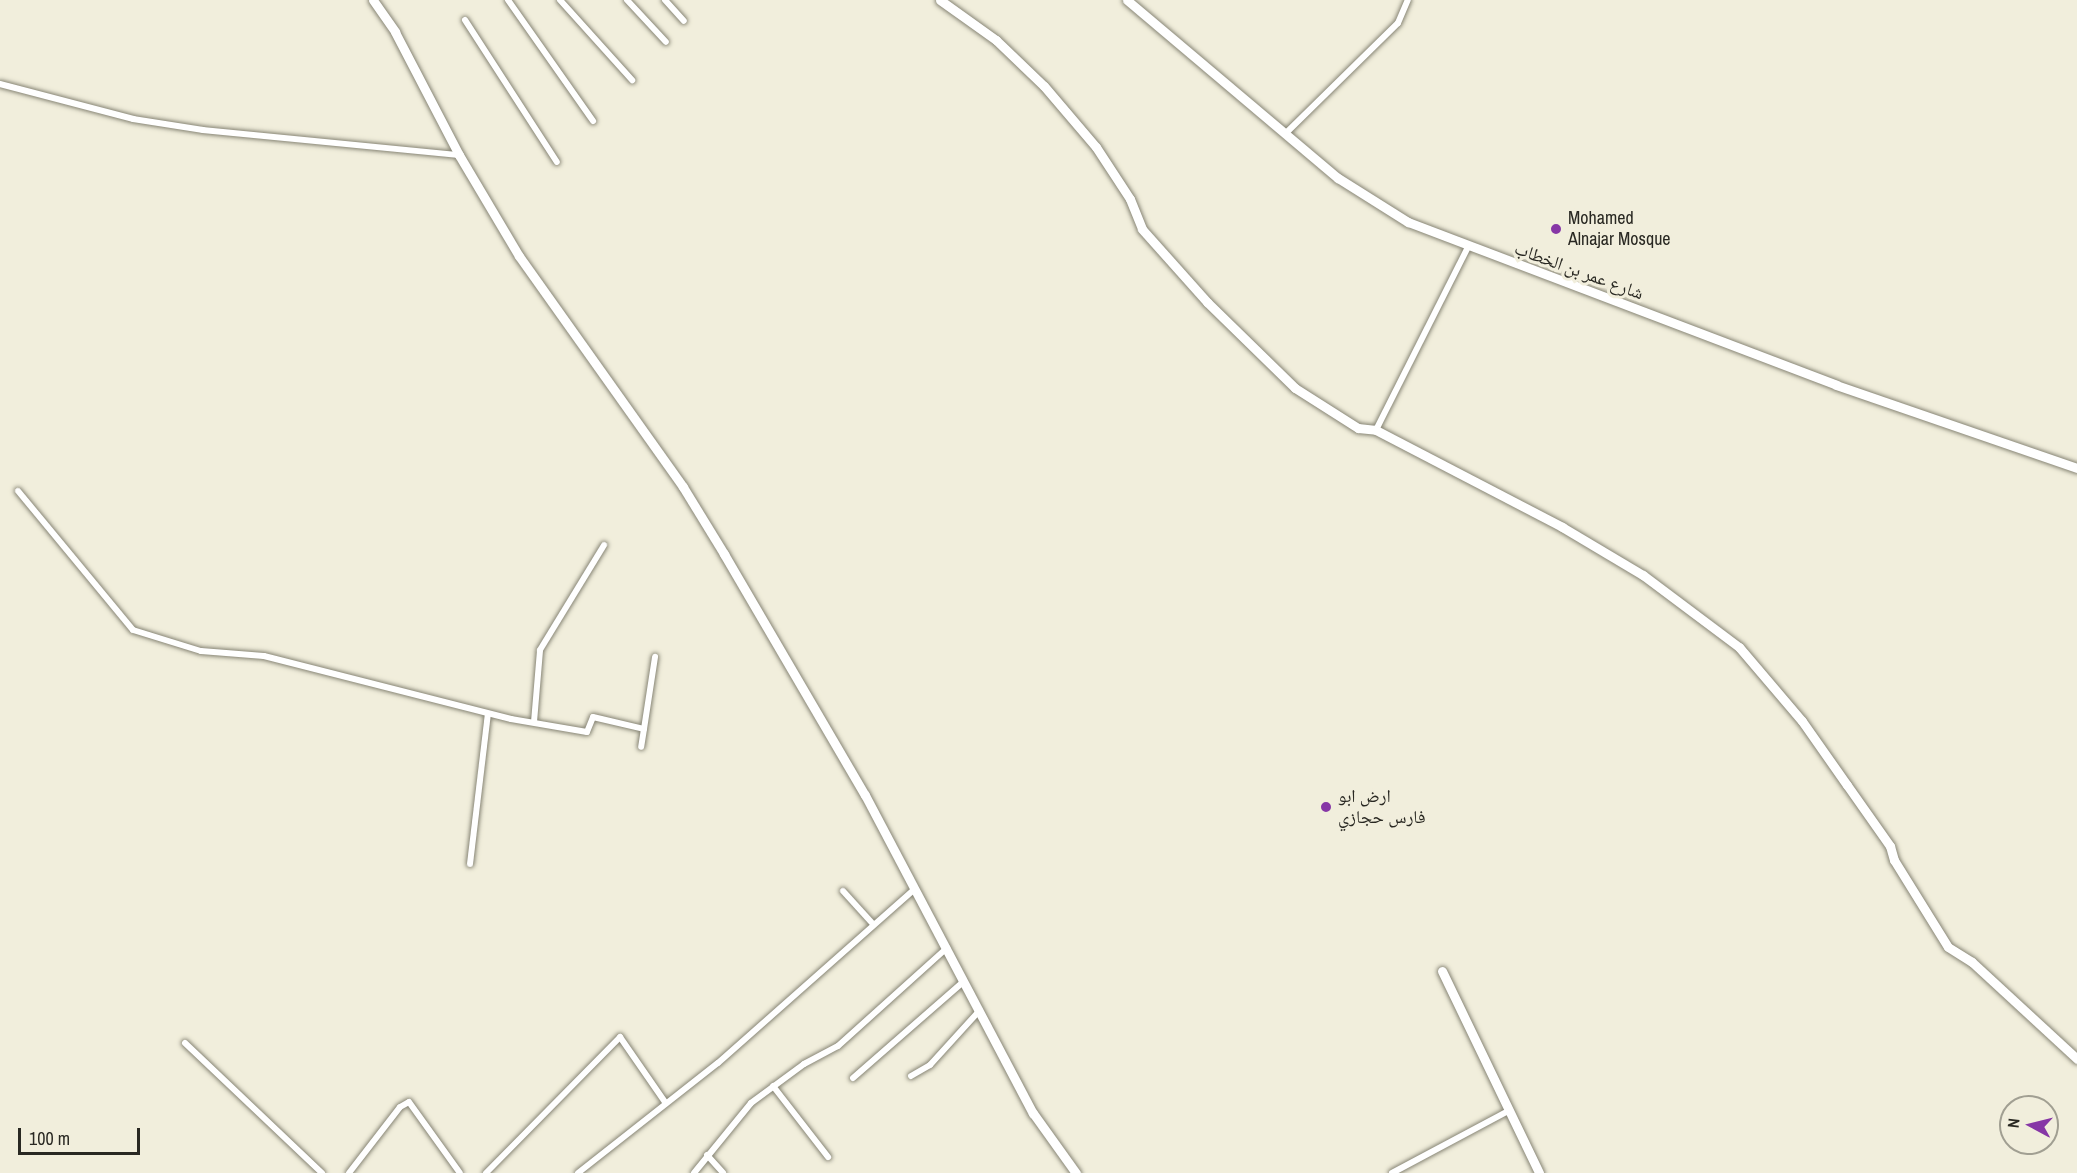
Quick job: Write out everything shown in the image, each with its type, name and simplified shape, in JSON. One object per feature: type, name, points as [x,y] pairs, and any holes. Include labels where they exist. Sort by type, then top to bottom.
[{"type":"street","points":[[373,0],[409,57],[459,155],[519,256],[683,487],[866,795],[1033,1113],[1076,1173]]},
{"type":"street","points":[[508,0],[593,121]]},
{"type":"street","points":[[560,0],[632,80]]},
{"type":"street","points":[[627,0],[666,42]]},
{"type":"street","points":[[665,0],[684,21]]},
{"type":"street","points":[[940,0],[996,40],[1051,93],[1096,147],[1130,199],[1142,229],[1207,302],[1296,387],[1358,428],[1376,430],[1562,527],[1644,575],[1739,647],[1802,721],[1860,802],[1890,846],[1894,860],[1948,947],[1972,962],[2077,1059]]},
{"type":"street","name":"شارع عمر بن الخطاب","points":[[1127,0],[1338,178],[1383,208],[1468,247],[1836,385],[2077,468]]},
{"type":"street","points":[[1285,134],[1398,23],[1408,0]]},
{"type":"street","points":[[465,20],[556,162]]},
{"type":"street","points":[[0,84],[133,119],[203,130],[459,155]]},
{"type":"street","points":[[1376,430],[1468,247]]},
{"type":"street","points":[[18,491],[133,630],[201,651],[264,656],[488,714],[587,732],[593,717],[644,729]]},
{"type":"street","points":[[534,722],[540,650],[604,545]]},
{"type":"street","points":[[640,747],[655,657]]},
{"type":"street","points":[[470,864],[488,714]]},
{"type":"street","points":[[578,1173],[665,1102],[725,1057],[872,923],[915,889]]},
{"type":"street","points":[[843,891],[872,923]]},
{"type":"street","points":[[694,1173],[730,1124],[772,1086],[838,1046],[947,948]]},
{"type":"street","points":[[1442,971],[1466,1016],[1508,1112],[1539,1173]]},
{"type":"street","points":[[853,1078],[965,981]]},
{"type":"street","points":[[911,1076],[930,1065],[980,1009]]},
{"type":"street","points":[[486,1173],[620,1037],[665,1102]]},
{"type":"street","points":[[185,1043],[322,1173]]},
{"type":"street","points":[[772,1086],[828,1157]]},
{"type":"street","points":[[349,1173],[400,1107],[409,1102],[460,1173]]},
{"type":"street","points":[[1392,1173],[1508,1112]]},
{"type":"street","points":[[707,1155],[723,1173]]},
{"type":"place","name":"Mohamed Alnajar Mosque","points":[[1556,229]]},
{"type":"place","name":"ارض ابو فارس حجازي","points":[[1326,807]]}]
